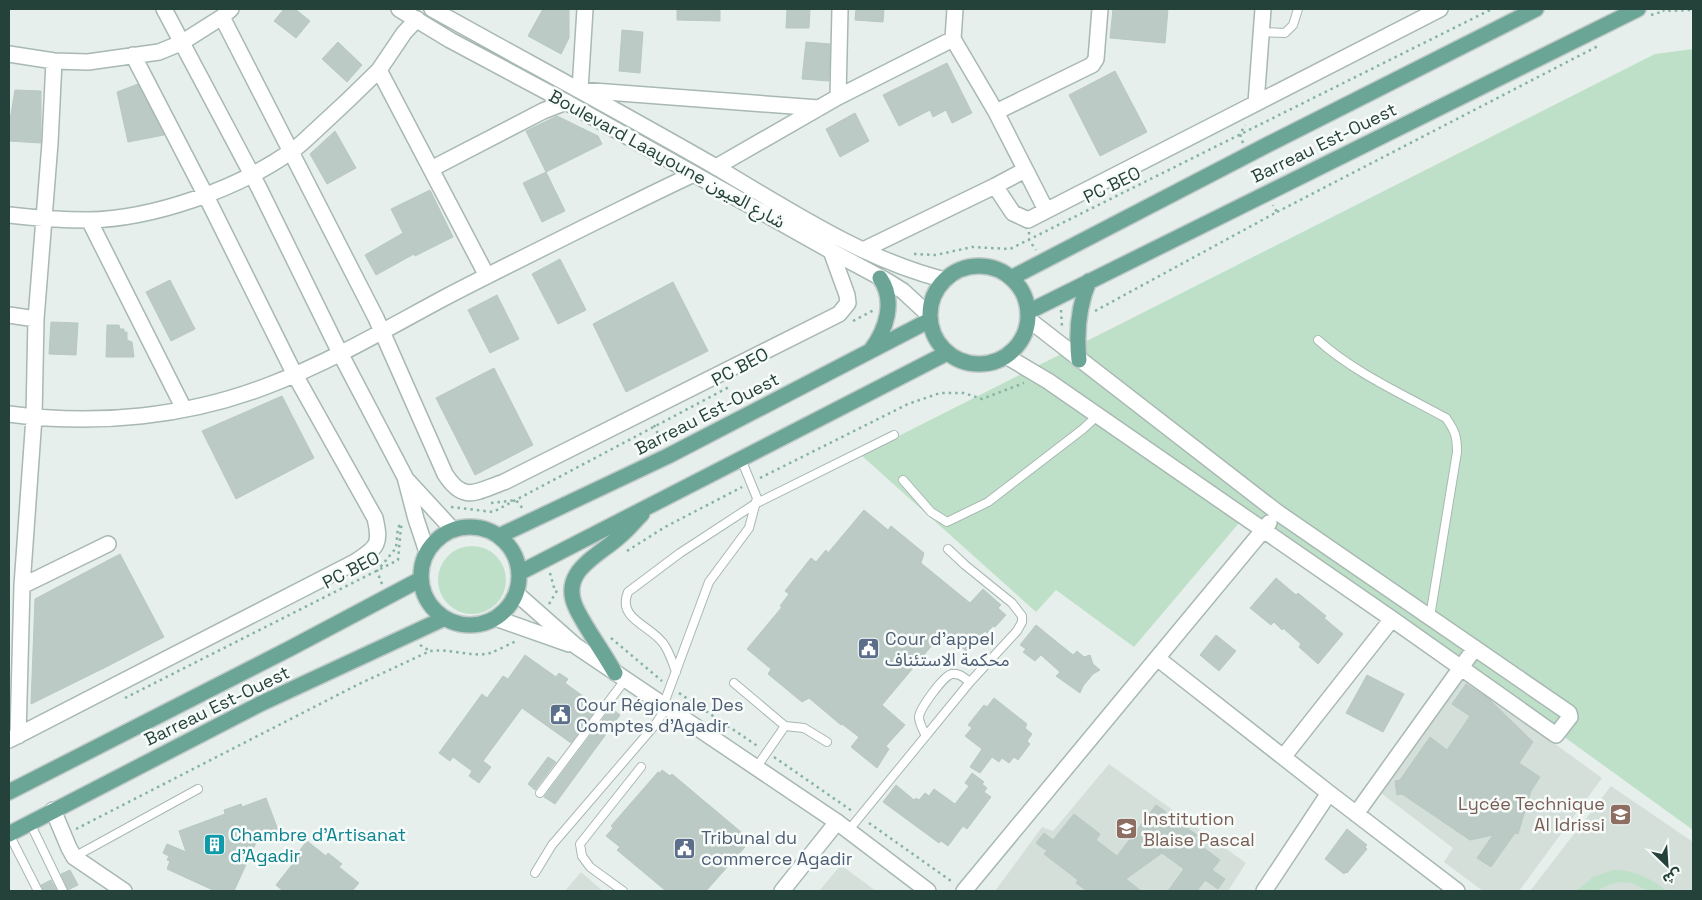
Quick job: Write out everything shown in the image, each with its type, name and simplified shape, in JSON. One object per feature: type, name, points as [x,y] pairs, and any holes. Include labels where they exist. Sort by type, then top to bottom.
[{"type":"main road","name":"Barreau Est-Ouest","points":[[1011,278],[1536,9]]},
{"type":"main road","name":"Barreau Est-Ouest","points":[[1028,315],[1088,282],[1267,193],[1642,13]]},
{"type":"main road","points":[[971,267],[985,267],[999,271],[1011,278],[1023,294],[1028,315],[1024,333],[1017,346],[1006,356],[982,364],[970,363],[947,353],[939,344],[933,332],[930,318],[932,302],[937,290],[945,280],[957,271],[971,267]]},
{"type":"main road","points":[[870,351],[879,340],[885,327],[888,313],[885,285],[880,278]]},
{"type":"main road","points":[[1079,360],[1078,320],[1088,282]]},
{"type":"main road","name":"Barreau Est-Ouest","points":[[499,536],[668,456],[930,318]]},
{"type":"main road","points":[[519,573],[947,353]]},
{"type":"main road","points":[[620,676],[573,603],[575,574],[589,560],[617,539],[650,505]]},
{"type":"main road","points":[[469,527],[485,529],[499,536],[513,553],[519,573],[516,593],[508,607],[495,618],[480,624],[456,623],[445,618],[433,608],[424,594],[421,579],[422,565],[427,552],[438,539],[453,530],[469,527]]},
{"type":"main road","name":"Barreau Est-Ouest","points":[[9,792],[421,579]]},
{"type":"main road","name":"Barreau Est-Ouest","points":[[9,834],[260,704],[445,618]]},
{"type":"street","points":[[164,9],[251,174],[405,478],[427,552]]},
{"type":"street","name":"Boulevard Laayoune شارع العيون","points":[[399,9],[450,40],[566,102],[831,252],[888,281],[903,291],[930,318]]},
{"type":"street","name":"Boulevard Laayoune شارع العيون","points":[[432,9],[580,90],[774,202],[863,250],[915,272],[945,280]]},
{"type":"street","points":[[585,9],[580,90],[819,108]]},
{"type":"street","points":[[838,96],[840,9]]},
{"type":"street","points":[[956,9],[953,39],[996,112],[1046,210]]},
{"type":"street","points":[[996,112],[1092,65],[1096,59],[1100,9]]},
{"type":"street","points":[[1256,103],[1263,9]]},
{"type":"street","points":[[995,186],[1013,213],[1028,220],[1440,9]]},
{"type":"street","points":[[9,54],[54,61],[88,62],[158,52],[181,42],[226,13],[285,142],[382,331],[445,474],[456,490],[462,492],[472,493],[504,482],[839,314],[848,303],[831,252]]},
{"type":"street","points":[[9,215],[44,219],[89,220],[141,213],[186,203],[206,196],[291,152],[353,97],[379,70],[404,33],[417,19]]},
{"type":"street","points":[[716,167],[838,96],[953,39]]},
{"type":"street","points":[[13,738],[355,562],[372,551],[377,545],[379,537],[375,518],[296,374],[133,55]]},
{"type":"street","points":[[13,738],[34,417],[36,319],[50,143],[54,61]]},
{"type":"street","points":[[379,70],[487,276]]},
{"type":"street","points":[[432,170],[543,111],[566,102]]},
{"type":"street","points":[[863,250],[1025,170]]},
{"type":"street","points":[[9,414],[34,417],[115,419],[184,409],[236,397],[271,385],[340,353],[487,276],[694,174]]},
{"type":"street","points":[[89,220],[184,409]]},
{"type":"street","points":[[9,315],[36,319]]},
{"type":"street","points":[[1006,356],[1038,374],[1098,415],[1556,735],[1570,717],[1569,713],[1277,512],[1079,360],[1028,315]]},
{"type":"street","points":[[405,478],[453,530]]},
{"type":"street","points":[[964,891],[1277,512]]},
{"type":"street","points":[[22,586],[108,544]]},
{"type":"street","points":[[516,593],[576,646],[842,826],[928,891]]},
{"type":"street","points":[[495,618],[576,646]]},
{"type":"street","points":[[1284,756],[1392,619]]},
{"type":"street","points":[[1356,814],[1475,648]]},
{"type":"street","points":[[1157,658],[1457,891]]},
{"type":"street","points":[[1482,683],[1496,662]]},
{"type":"street","points":[[1264,891],[1329,793]]},
{"type":"street","points":[[53,810],[74,857],[124,891]]},
{"type":"street","points":[[782,891],[842,826]]},
{"type":"lane","points":[[1261,32],[1285,32],[1293,25],[1298,9]]},
{"type":"lane","points":[[1318,340],[1332,353],[1446,418],[1454,429],[1457,438],[1457,452],[1430,617]]},
{"type":"lane","points":[[903,480],[931,512],[947,522],[988,502],[1059,448],[1098,415]]},
{"type":"lane","points":[[676,672],[665,644],[627,612],[624,600],[628,592],[673,558],[755,504],[894,435]]},
{"type":"lane","points":[[535,873],[552,845],[655,725],[665,707],[709,582],[749,528],[757,498],[741,459]]},
{"type":"lane","points":[[842,826],[860,817],[970,682],[1017,631],[1022,622],[1022,616],[1012,603],[965,565],[948,548]]},
{"type":"lane","points":[[926,736],[919,717],[921,710],[945,677],[951,674],[961,675],[970,682]]},
{"type":"lane","points":[[540,793],[620,676]]},
{"type":"lane","points":[[734,683],[785,726],[804,728],[827,742]]},
{"type":"lane","points":[[756,768],[785,726]]},
{"type":"lane","points":[[623,891],[590,867],[582,856],[580,844],[641,768]]},
{"type":"lane","points":[[74,857],[198,789]]},
{"type":"lane","points":[[30,823],[63,891]]},
{"type":"lane","points":[[9,834],[38,891]]},
{"type":"path","name":"PC BEO","points":[[898,265],[908,254],[936,255],[972,246],[1010,249],[1492,9]]},
{"type":"path","points":[[1642,13],[1663,10],[1693,10]]},
{"type":"path","points":[[1078,320],[1277,212],[1604,43]]},
{"type":"path","points":[[1248,155],[1240,134],[1256,103]]},
{"type":"path","points":[[1267,193],[1277,212]]},
{"type":"path","points":[[1028,220],[1029,240],[1044,262]]},
{"type":"path","points":[[853,322],[878,308]]},
{"type":"path","points":[[626,552],[665,527],[750,482],[908,404],[940,393],[964,393],[982,400],[1024,383],[1038,374]]},
{"type":"path","name":"PC BEO","points":[[432,509],[440,505],[493,512],[732,386]]},
{"type":"path","points":[[646,411],[668,456]]},
{"type":"path","points":[[490,503],[516,500],[531,521]]},
{"type":"path","points":[[387,597],[377,571],[396,548],[398,527],[415,516]]},
{"type":"path","name":"PC BEO","points":[[123,699],[398,560],[401,527],[415,516]]},
{"type":"path","points":[[546,560],[556,591]]},
{"type":"path","points":[[64,835],[360,684],[430,652],[441,650],[489,653],[514,642],[532,631]]},
{"type":"path","points":[[606,633],[671,688],[768,752],[964,891]]},
{"type":"shaded area","points":[[1457,673],[1602,778],[1519,891],[1483,891],[1444,862],[1453,848],[1377,790]]},
{"type":"shaded area","name":"Institution Blaise Pascal","points":[[1109,764],[1246,863],[1228,891],[995,891],[1042,827],[1053,831]]},
{"type":"shaded area","name":"Lycée Technique Al Idrissi","points":[[1611,786],[1693,842],[1693,891],[1530,891]]},
{"type":"shaded area","points":[[841,865],[876,891],[819,891]]},
{"type":"shaded area","points":[[581,872],[603,891],[565,891]]},
{"type":"green space","points":[[1693,49],[1693,830],[1250,510],[1134,647],[1056,590],[1036,612],[861,455],[1655,54]]},
{"type":"green space","points":[[472,546],[485,549],[496,556],[503,567],[506,580],[503,593],[496,604],[485,611],[472,614],[459,611],[448,604],[441,593],[438,580],[441,567],[448,556],[459,549]]},
{"type":"green space","points":[[1613,870],[1629,871],[1642,876],[1655,882],[1667,891],[1649,891],[1631,883],[1621,882],[1611,884],[1596,891],[1576,891],[1593,877]]},
{"type":"building","points":[[284,9],[295,9],[310,21],[296,38],[274,21]]},
{"type":"building","points":[[543,9],[569,9],[569,38],[561,54],[528,36]]},
{"type":"building","points":[[677,9],[720,9],[720,21],[677,20]]},
{"type":"building","points":[[787,9],[810,9],[809,28],[786,28]]},
{"type":"building","points":[[856,9],[884,9],[883,22],[855,20]]},
{"type":"building","points":[[1113,9],[1168,9],[1165,43],[1110,38]]},
{"type":"building","points":[[622,30],[643,32],[640,73],[619,71]]},
{"type":"building","points":[[338,42],[362,65],[347,82],[322,59]]},
{"type":"building","points":[[806,42],[830,44],[829,81],[802,79]]},
{"type":"building","points":[[947,63],[972,113],[952,123],[946,110],[933,117],[930,110],[899,126],[883,95]]},
{"type":"building","points":[[1115,71],[1147,132],[1100,156],[1069,95]]},
{"type":"building","points":[[138,84],[164,135],[128,142],[117,92]]},
{"type":"building","points":[[15,90],[41,91],[41,143],[9,141],[9,126]]},
{"type":"building","points":[[855,113],[869,141],[840,157],[826,129]]},
{"type":"building","points":[[557,116],[598,136],[602,144],[546,172],[526,131]]},
{"type":"building","points":[[335,131],[356,168],[327,184],[310,154]]},
{"type":"building","points":[[546,172],[565,211],[542,222],[523,183]]},
{"type":"building","points":[[430,190],[453,237],[415,256],[414,254],[376,275],[365,255],[403,233],[391,209]]},
{"type":"building","points":[[560,259],[586,310],[558,324],[532,274]]},
{"type":"building","points":[[170,280],[195,329],[171,341],[146,292]]},
{"type":"building","points":[[673,282],[708,351],[626,392],[593,324]]},
{"type":"building","points":[[497,295],[519,339],[490,353],[468,310]]},
{"type":"building","points":[[51,322],[78,323],[76,355],[49,354]]},
{"type":"building","points":[[107,325],[119,325],[120,329],[124,329],[124,332],[127,332],[127,340],[132,342],[134,357],[106,357]]},
{"type":"building","points":[[494,368],[533,445],[475,475],[436,398]]},
{"type":"building","points":[[282,396],[314,458],[236,499],[202,431]]},
{"type":"building","points":[[864,510],[888,530],[891,526],[924,553],[921,563],[970,603],[983,589],[1001,605],[998,608],[1006,615],[995,627],[993,626],[987,633],[985,631],[967,652],[944,631],[882,705],[905,725],[886,746],[889,749],[877,768],[851,747],[859,737],[841,725],[809,698],[802,702],[768,674],[771,669],[747,649],[782,607],[780,606],[789,594],[785,591],[811,558],[816,562],[826,550],[828,553]]},
{"type":"building","points":[[120,554],[164,637],[31,704],[35,599]]},
{"type":"building","points":[[1276,578],[1326,616],[1324,618],[1343,634],[1318,664],[1299,647],[1301,644],[1283,628],[1282,630],[1274,622],[1271,625],[1250,608]]},
{"type":"building","points":[[1036,625],[1073,655],[1077,651],[1084,657],[1090,655],[1093,664],[1100,670],[1093,674],[1080,693],[1056,676],[1060,672],[1041,655],[1035,661],[1023,652],[1026,649],[1020,645]]},
{"type":"building","points":[[1216,635],[1236,651],[1219,671],[1200,655]]},
{"type":"building","name":"Cour Régionale Des Comptes d'Agadir","points":[[525,655],[556,677],[559,673],[568,679],[565,683],[598,707],[571,743],[522,708],[483,761],[491,767],[479,783],[469,776],[472,771],[453,757],[450,761],[439,753],[482,694],[487,698],[503,676],[508,679]]},
{"type":"building","points":[[1367,675],[1404,694],[1383,732],[1346,713]]},
{"type":"building","points":[[1466,684],[1488,698],[1533,742],[1519,763],[1540,777],[1531,791],[1518,834],[1515,833],[1491,867],[1477,858],[1493,835],[1470,840],[1402,794],[1397,795],[1395,781],[1400,780],[1430,737],[1447,750],[1470,716],[1452,704]]},
{"type":"building","points":[[994,698],[1027,724],[1025,728],[1032,734],[1027,741],[1030,744],[1018,760],[1014,757],[1009,763],[1002,758],[999,762],[992,757],[980,773],[970,767],[982,749],[965,736],[972,728],[968,725],[984,705],[987,707]]},
{"type":"building","points":[[611,708],[620,715],[555,804],[544,797]]},
{"type":"building","points":[[548,757],[556,762],[535,790],[528,784]]},
{"type":"building","points":[[662,770],[670,776],[672,774],[741,832],[739,834],[745,840],[742,844],[745,847],[706,891],[666,891],[617,850],[620,847],[606,836],[613,828],[611,826],[658,772],[660,773]]},
{"type":"building","points":[[972,773],[984,782],[982,784],[987,788],[984,792],[991,797],[967,829],[963,826],[948,846],[941,841],[939,843],[883,802],[896,785],[914,800],[916,798],[919,800],[925,793],[929,796],[934,789],[955,804],[969,786],[965,783]]},
{"type":"building","name":"Chambre d'Artisanat d'Agadir","points":[[266,798],[278,830],[259,836],[234,891],[215,891],[167,869],[170,861],[167,860],[169,856],[163,853],[167,844],[186,852],[179,831],[225,814],[224,810],[241,804],[242,807]]},
{"type":"building","points":[[1156,805],[1166,812],[1163,816],[1181,829],[1183,825],[1197,835],[1195,838],[1203,844],[1201,846],[1220,860],[1212,870],[1225,879],[1218,889],[1205,880],[1197,891],[1168,891],[1184,869],[1162,853],[1126,879],[1141,891],[1087,891],[1076,883],[1078,880],[1044,854],[1047,851],[1036,843],[1044,833],[1053,840],[1074,814],[1100,834],[1096,840],[1117,856]]},
{"type":"building","points":[[1347,829],[1367,845],[1365,847],[1367,849],[1347,873],[1344,874],[1325,859]]},
{"type":"building","points":[[307,841],[326,856],[328,853],[342,864],[339,867],[359,883],[352,891],[283,891],[276,885],[295,861],[293,859]]},
{"type":"building","points":[[70,870],[78,885],[68,890],[61,874]]},
{"type":"building","points":[[51,880],[57,891],[44,891],[41,885]]},
{"type":"place","name":"Cour d'appel محكمة الاستئناف","points":[[869,649]]},
{"type":"place","name":"Cour Régionale Des Comptes d'Agadir","points":[[560,715]]},
{"type":"place","name":"Lycée Technique Al Idrissi","points":[[1621,814]]},
{"type":"place","name":"Institution Blaise Pascal","points":[[1127,829]]},
{"type":"place","name":"Chambre d'Artisanat d'Agadir","points":[[214,845]]},
{"type":"place","name":"Tribunal du commerce Agadir","points":[[685,848]]}]
